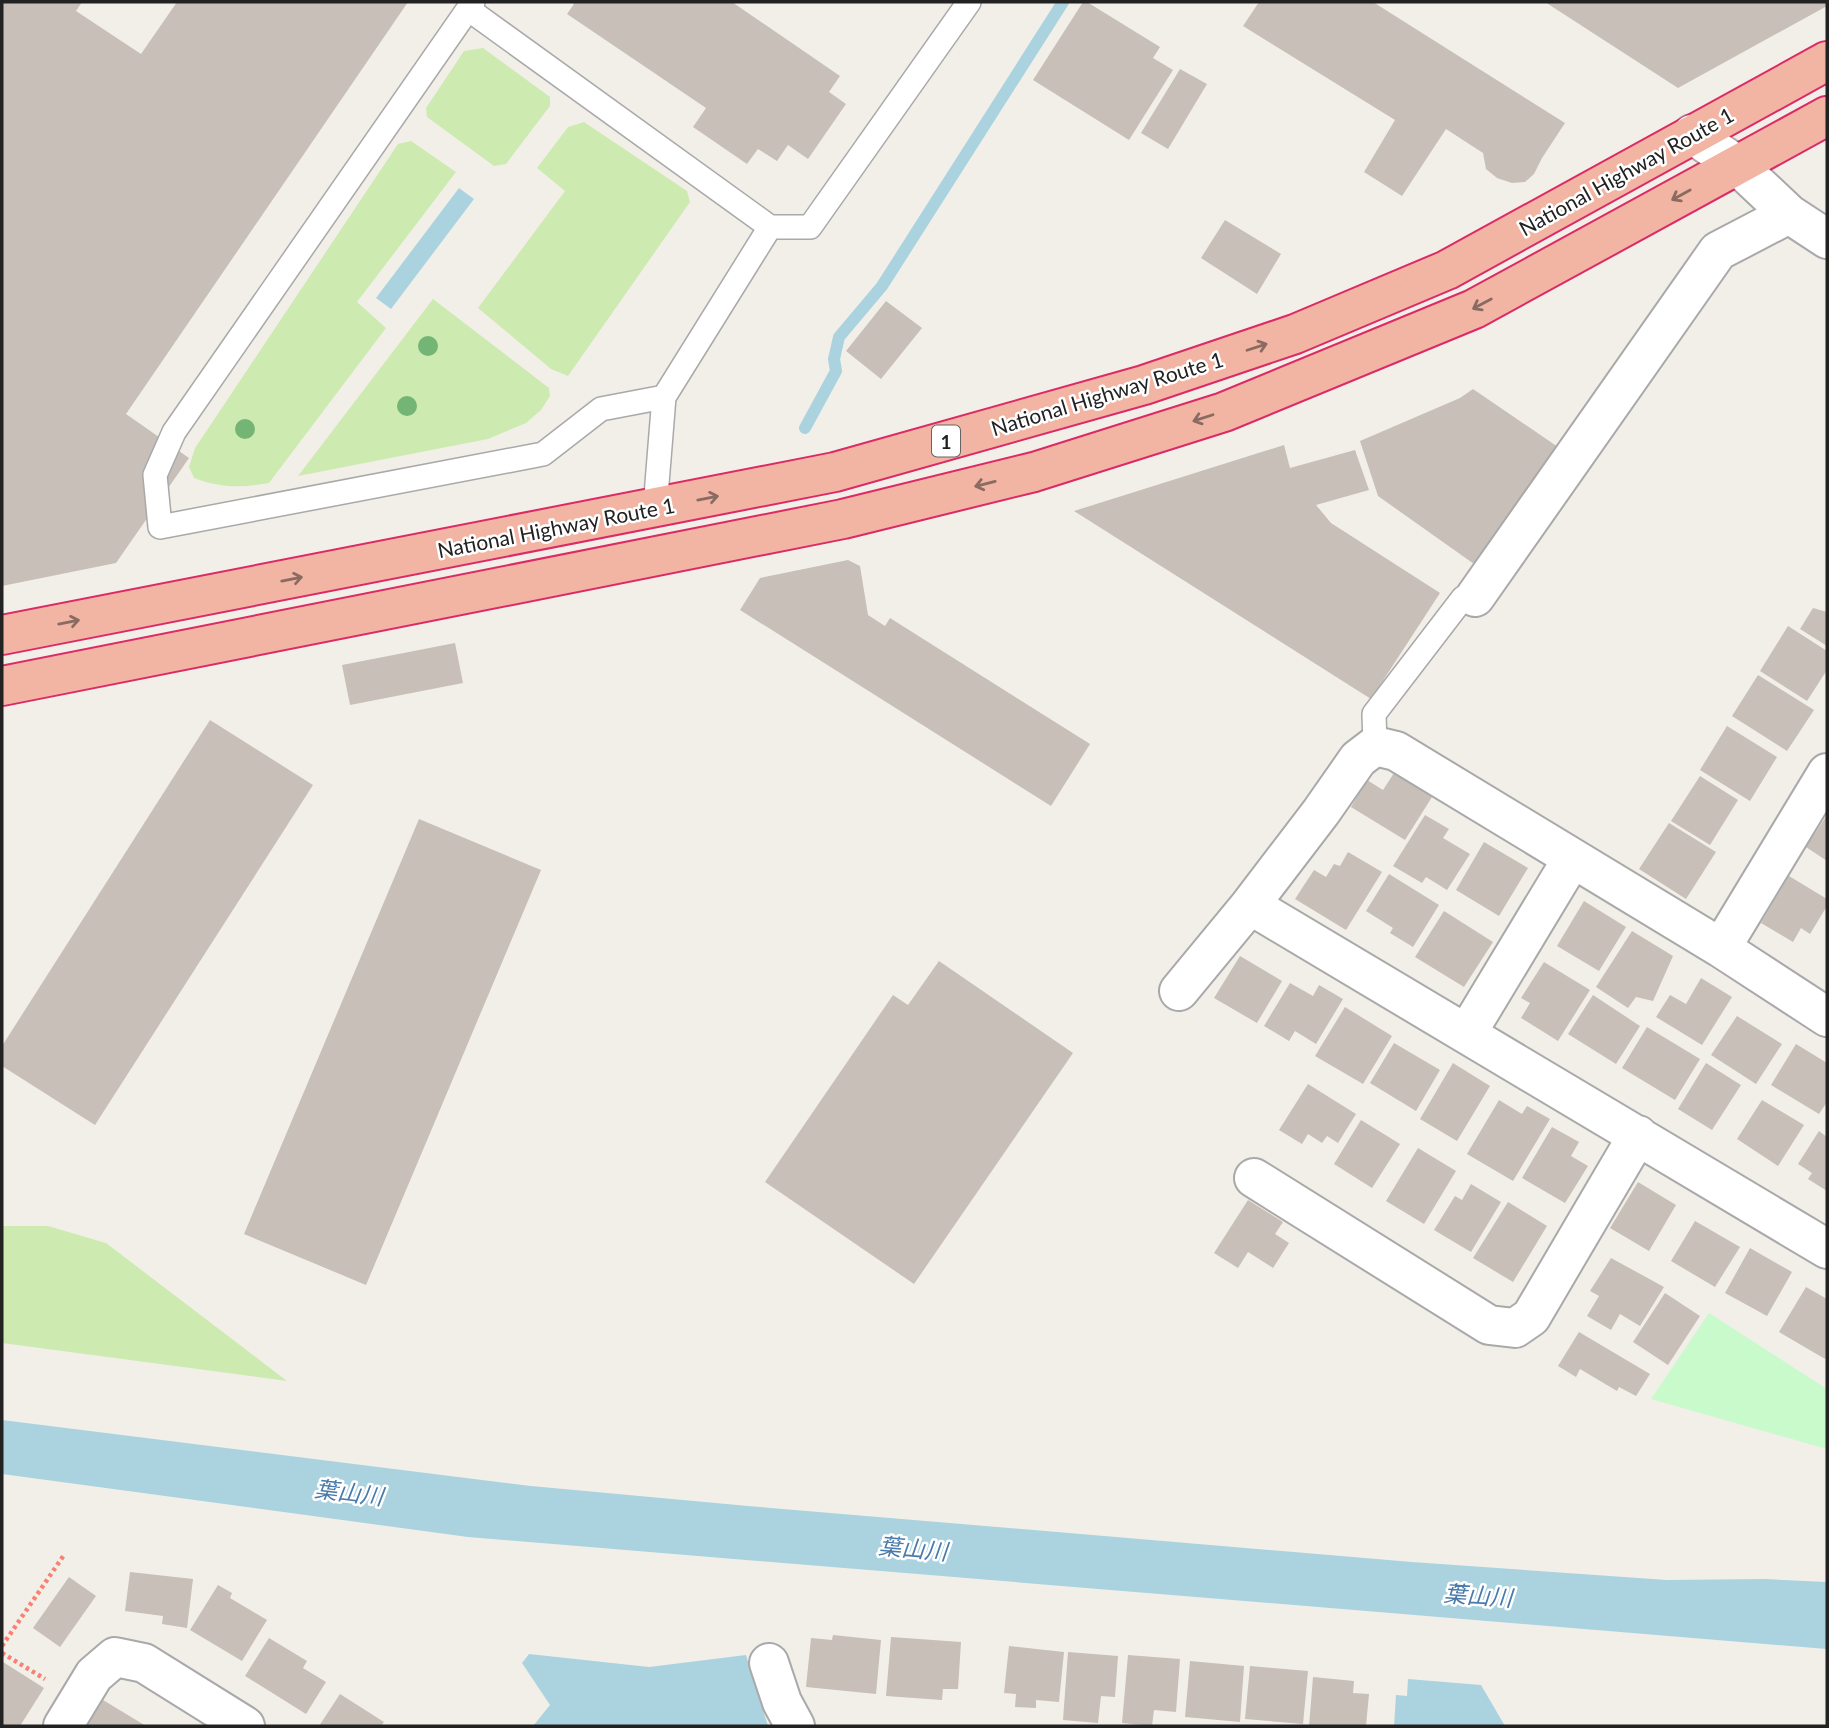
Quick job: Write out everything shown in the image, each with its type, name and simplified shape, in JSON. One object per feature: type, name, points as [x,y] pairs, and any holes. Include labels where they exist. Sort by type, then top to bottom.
[{"type":"highway","name":"National Highway Route 1","points":[[2,635],[835,472],[1144,384],[1295,334],[1447,270],[1827,61]]},
{"type":"highway","points":[[2,686],[829,522],[1034,472],[1224,412],[1474,309],[1827,116]]},
{"type":"street","points":[[1692,134],[1737,165],[1789,214],[1827,239]]},
{"type":"street","points":[[1475,597],[1718,251],[1789,214]]},
{"type":"street","points":[[1179,991],[1250,905],[1358,759],[1375,746],[1396,751],[1721,948],[1827,1017]]},
{"type":"street","points":[[1721,948],[1827,774]]},
{"type":"street","points":[[1467,1033],[1572,859]]},
{"type":"street","points":[[1250,905],[1827,1249]]},
{"type":"street","points":[[1254,1178],[1489,1325],[1515,1328],[1531,1317],[1638,1135]]},
{"type":"street","points":[[71,1713],[94,1675],[115,1657],[144,1663],[244,1726]]},
{"type":"street","points":[[769,1663],[782,1702],[795,1726]]},
{"type":"lane","points":[[664,397],[601,409],[543,454],[160,527],[155,475],[174,432],[471,5],[770,227],[810,227],[969,2]]},
{"type":"lane","points":[[655,508],[664,397],[770,227]]},
{"type":"lane","points":[[1375,746],[1374,714],[1463,598],[1475,597]]},
{"type":"path","points":[[2,1646],[64,1555]]},
{"type":"path","points":[[2,1653],[71,1713]]},
{"type":"green space","points":[[483,48],[550,97],[550,106],[506,164],[494,166],[427,117],[426,108],[464,51]]},
{"type":"green space","points":[[584,122],[687,191],[690,202],[568,376],[551,369],[478,308],[565,191],[537,168],[568,127]]},
{"type":"green space","points":[[411,141],[456,172],[357,302],[386,328],[269,483],[231,486],[194,478],[189,467],[195,448],[398,144]]},
{"type":"green space","points":[[433,299],[549,388],[550,396],[541,410],[526,423],[488,439],[298,476]]},
{"type":"green space","points":[[2,1226],[48,1226],[106,1243],[287,1381],[2,1343]]},
{"type":"green space","points":[[1709,1313],[1827,1389],[1827,1449],[1651,1399]]},
{"type":"water","points":[[459,188],[474,199],[391,309],[376,298]]},
{"type":"water","name":"葉山川","points":[[2,1420],[531,1486],[748,1506],[1412,1562],[1667,1580],[1765,1579],[1827,1582],[1827,1649],[468,1537],[2,1474]]},
{"type":"water","points":[[529,1654],[649,1667],[746,1655],[768,1726],[533,1726],[550,1705],[522,1663]]},
{"type":"water","points":[[1408,1679],[1481,1685],[1505,1726],[1394,1726],[1396,1695],[1407,1696]]},
{"type":"building","points":[[2,2],[82,2],[76,11],[141,54],[177,2],[408,2],[126,414],[189,458],[116,563],[2,586]]},
{"type":"building","points":[[571,2],[732,2],[840,76],[829,92],[846,104],[808,159],[788,145],[777,161],[758,149],[747,164],[693,127],[706,108],[567,14],[574,4]]},
{"type":"building","points":[[1083,2],[1160,47],[1153,58],[1173,70],[1129,140],[1033,80]]},
{"type":"building","points":[[1259,2],[1373,2],[1565,123],[1534,174],[1525,182],[1512,183],[1497,178],[1486,169],[1483,153],[1446,129],[1402,196],[1364,172],[1395,120],[1243,26]]},
{"type":"building","points":[[1545,2],[1827,2],[1827,6],[1678,88]]},
{"type":"building","points":[[1180,69],[1207,84],[1168,149],[1141,133]]},
{"type":"building","points":[[1225,220],[1281,254],[1257,294],[1201,258]]},
{"type":"building","points":[[886,301],[922,328],[881,379],[846,351]]},
{"type":"building","points":[[1473,389],[1558,447],[1474,564],[1378,496],[1360,441],[1460,398]]},
{"type":"building","points":[[1284,445],[1290,468],[1355,450],[1369,490],[1316,505],[1331,523],[1440,593],[1371,699],[1074,511]]},
{"type":"building","points":[[848,560],[860,566],[868,615],[885,626],[890,618],[1090,744],[1051,806],[740,610],[760,578]]},
{"type":"building","points":[[1813,608],[1827,612],[1827,646],[1800,629]]},
{"type":"building","points":[[1788,626],[1827,651],[1827,670],[1807,701],[1760,671]]},
{"type":"building","points":[[455,643],[463,683],[350,705],[342,665]]},
{"type":"building","points":[[1758,675],[1814,710],[1787,751],[1732,716]]},
{"type":"building","points":[[210,720],[313,785],[95,1125],[2,1066],[2,1046]]},
{"type":"building","points":[[1727,726],[1777,757],[1750,801],[1700,770]]},
{"type":"building","points":[[1394,773],[1432,797],[1405,840],[1351,807],[1367,780],[1383,790]]},
{"type":"building","points":[[1700,776],[1738,800],[1710,845],[1671,821]]},
{"type":"building","points":[[1425,815],[1449,829],[1443,838],[1470,854],[1447,890],[1426,877],[1422,883],[1393,866]]},
{"type":"building","points":[[1827,815],[1827,861],[1806,847]]},
{"type":"building","points":[[419,819],[541,870],[366,1285],[244,1234]]},
{"type":"building","points":[[1669,823],[1716,852],[1686,899],[1639,869]]},
{"type":"building","points":[[1484,842],[1528,868],[1499,916],[1456,890]]},
{"type":"building","points":[[1348,852],[1382,872],[1346,930],[1295,899],[1314,870],[1326,877],[1334,864],[1340,866]]},
{"type":"building","points":[[1389,874],[1439,905],[1413,947],[1390,933],[1393,928],[1366,911]]},
{"type":"building","points":[[1789,876],[1827,899],[1827,906],[1810,934],[1801,928],[1793,942],[1761,923]]},
{"type":"building","points":[[1584,901],[1626,927],[1599,971],[1557,946]]},
{"type":"building","points":[[1444,911],[1493,942],[1464,987],[1415,957]]},
{"type":"building","points":[[1632,931],[1673,956],[1653,1001],[1636,997],[1628,1008],[1596,987]]},
{"type":"building","points":[[1240,956],[1282,981],[1257,1023],[1214,998]]},
{"type":"building","points":[[939,961],[1073,1053],[914,1284],[765,1182],[893,995],[908,1005]]},
{"type":"building","points":[[1544,962],[1590,990],[1558,1041],[1521,1018],[1530,1003],[1521,998]]},
{"type":"building","points":[[1701,978],[1732,997],[1702,1045],[1656,1017],[1670,995],[1686,1004]]},
{"type":"building","points":[[1290,983],[1313,996],[1319,985],[1343,999],[1316,1044],[1295,1031],[1289,1041],[1264,1026]]},
{"type":"building","points":[[1593,995],[1640,1026],[1616,1064],[1568,1034]]},
{"type":"building","points":[[1345,1007],[1392,1036],[1363,1084],[1315,1056]]},
{"type":"building","points":[[1737,1016],[1782,1044],[1756,1084],[1711,1055]]},
{"type":"building","points":[[1647,1027],[1700,1059],[1675,1100],[1622,1068]]},
{"type":"building","points":[[1394,1043],[1440,1070],[1416,1111],[1370,1083]]},
{"type":"building","points":[[1796,1044],[1827,1063],[1827,1102],[1819,1114],[1771,1085]]},
{"type":"building","points":[[1453,1063],[1490,1086],[1457,1141],[1420,1119]]},
{"type":"building","points":[[1706,1063],[1741,1085],[1712,1130],[1678,1109]]},
{"type":"building","points":[[1308,1084],[1356,1114],[1338,1143],[1327,1136],[1322,1143],[1308,1134],[1302,1144],[1279,1130]]},
{"type":"building","points":[[1499,1100],[1522,1114],[1527,1106],[1550,1119],[1513,1181],[1467,1154]]},
{"type":"building","points":[[1762,1100],[1804,1125],[1778,1166],[1737,1139]]},
{"type":"building","points":[[1361,1120],[1400,1144],[1372,1188],[1334,1164]]},
{"type":"building","points":[[1552,1127],[1579,1142],[1571,1156],[1588,1166],[1565,1203],[1522,1178]]},
{"type":"building","points":[[1819,1131],[1827,1137],[1827,1191],[1808,1179],[1812,1173],[1798,1164]]},
{"type":"building","points":[[1418,1148],[1456,1171],[1424,1224],[1386,1201]]},
{"type":"building","points":[[1638,1182],[1676,1205],[1649,1251],[1610,1228]]},
{"type":"building","points":[[1471,1184],[1501,1202],[1471,1252],[1434,1230],[1455,1196],[1462,1200]]},
{"type":"building","points":[[1248,1200],[1283,1222],[1275,1234],[1289,1243],[1273,1268],[1248,1252],[1238,1268],[1214,1253]]},
{"type":"building","points":[[1508,1202],[1547,1226],[1513,1282],[1473,1258]]},
{"type":"building","points":[[1695,1221],[1740,1247],[1715,1287],[1671,1261]]},
{"type":"building","points":[[1750,1248],[1792,1272],[1767,1316],[1725,1293]]},
{"type":"building","points":[[1611,1258],[1664,1287],[1640,1326],[1620,1314],[1611,1330],[1587,1316],[1599,1296],[1590,1291]]},
{"type":"building","points":[[1806,1287],[1827,1299],[1825,1359],[1779,1332]]},
{"type":"building","points":[[1665,1293],[1700,1316],[1668,1365],[1633,1342]]},
{"type":"building","points":[[1579,1332],[1650,1374],[1636,1396],[1619,1387],[1617,1391],[1580,1369],[1576,1377],[1558,1366]]},
{"type":"building","points":[[130,1572],[193,1579],[187,1628],[162,1624],[163,1616],[125,1611]]},
{"type":"building","points":[[69,1577],[96,1596],[60,1647],[33,1628]]},
{"type":"building","points":[[218,1585],[232,1593],[230,1598],[267,1620],[242,1661],[190,1630]]},
{"type":"building","points":[[833,1635],[881,1640],[876,1694],[806,1687],[811,1638],[832,1640]]},
{"type":"building","points":[[891,1637],[961,1642],[958,1689],[943,1689],[942,1700],[886,1696]]},
{"type":"building","points":[[269,1638],[307,1661],[303,1668],[326,1682],[306,1714],[245,1676]]},
{"type":"building","points":[[1009,1646],[1064,1652],[1059,1702],[1036,1700],[1036,1708],[1015,1707],[1016,1694],[1004,1693]]},
{"type":"building","points":[[1068,1652],[1118,1656],[1115,1697],[1101,1696],[1098,1723],[1063,1720]]},
{"type":"building","points":[[1128,1655],[1180,1659],[1176,1712],[1154,1710],[1152,1726],[1122,1723]]},
{"type":"building","points":[[1190,1661],[1244,1666],[1240,1722],[1185,1717]]},
{"type":"building","points":[[3,1662],[44,1688],[20,1726],[2,1726]]},
{"type":"building","points":[[1250,1666],[1308,1671],[1303,1724],[1245,1719]]},
{"type":"building","points":[[1313,1677],[1354,1681],[1353,1693],[1369,1694],[1366,1726],[1309,1726]]},
{"type":"building","points":[[340,1694],[384,1722],[381,1726],[319,1726]]},
{"type":"building","points":[[103,1700],[146,1726],[87,1726]]},
{"type":"waterway","points":[[805,428],[836,371],[834,359],[839,337],[882,286],[1063,2]]}]
